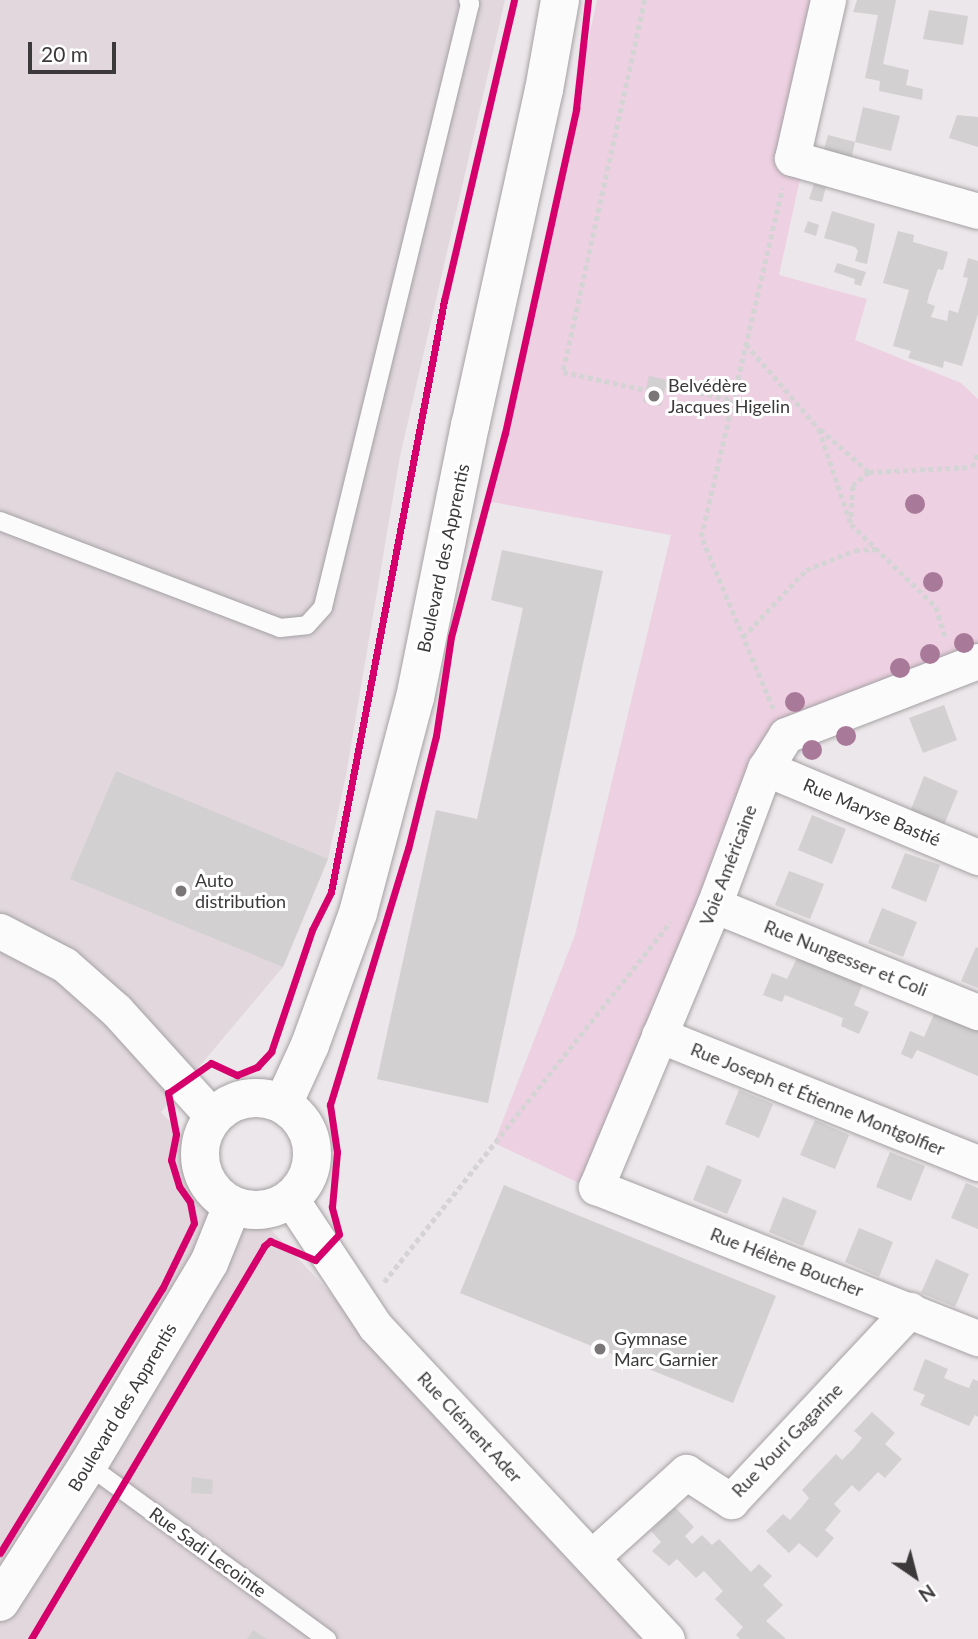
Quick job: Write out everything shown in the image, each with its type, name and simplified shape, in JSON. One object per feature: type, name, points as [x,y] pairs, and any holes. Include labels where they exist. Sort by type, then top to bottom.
[{"type":"main road","name":"Boulevard des Apprentis","points":[[283,1104],[310,1045],[358,913],[415,698],[470,426],[544,90],[560,0]]},
{"type":"main road","points":[[246,1098],[265,1098],[283,1104],[298,1115],[308,1131],[313,1149],[311,1168],[304,1185],[291,1199],[262,1211],[232,1206],[218,1196],[207,1183],[200,1167],[199,1149],[213,1117],[228,1105],[246,1098]]},
{"type":"main road","name":"Boulevard des Apprentis","points":[[0,1602],[88,1465],[209,1263],[232,1206]]},
{"type":"street","points":[[828,0],[792,158],[978,211]]},
{"type":"street","points":[[786,735],[970,670]]},
{"type":"street","name":"Voie Américaine","points":[[596,1187],[714,905],[765,768],[786,735]]},
{"type":"street","name":"Rue Maryse Bastié","points":[[765,768],[978,858]]},
{"type":"street","name":"Rue Nungesser et Coli","points":[[714,905],[978,1012]]},
{"type":"street","points":[[0,931],[65,965],[117,1011],[213,1117]]},
{"type":"street","name":"Rue Joseph et Étienne Montgolfier","points":[[659,1035],[978,1163]]},
{"type":"street","name":"Rue Hélène Boucher","points":[[596,1187],[978,1338]]},
{"type":"street","name":"Rue Clément Ader","points":[[291,1199],[375,1326],[667,1639]]},
{"type":"street","name":"Rue Youri Gagarine","points":[[592,1557],[686,1472],[730,1501],[910,1310]]},
{"type":"lane","points":[[0,521],[280,628],[307,625],[323,607],[467,18],[470,4],[468,0]]},
{"type":"lane","name":"Rue Sadi Lecointe","points":[[88,1465],[327,1639]]},
{"type":"path","points":[[645,0],[564,372],[646,390]]},
{"type":"path","points":[[786,735],[701,537],[745,343],[792,158]]},
{"type":"path","points":[[745,343],[819,429],[869,472]]},
{"type":"path","points":[[666,384],[732,400]]},
{"type":"path","points":[[819,429],[851,524],[936,607],[970,670]]},
{"type":"path","points":[[851,524],[853,486],[869,472],[972,467],[978,453]]},
{"type":"path","points":[[743,637],[806,570],[855,550],[877,549]]},
{"type":"path","points":[[379,1289],[672,921]]},
{"type":"shaded area","points":[[0,0],[505,0],[400,456],[346,775],[328,859],[283,967],[161,1112],[654,1639],[0,1639]]},
{"type":"shaded area","points":[[597,0],[817,0],[780,154],[800,179],[779,275],[867,299],[855,340],[961,383],[978,399],[978,653],[782,727],[583,1185],[494,1143],[575,935],[671,535],[487,501],[505,433]]},
{"type":"building","points":[[857,0],[896,0],[883,64],[909,70],[906,85],[923,89],[922,100],[879,91],[880,81],[865,78],[878,15],[853,12]]},
{"type":"building","points":[[929,10],[968,16],[963,45],[923,39]]},
{"type":"building","points":[[863,107],[900,116],[891,151],[855,142]]},
{"type":"building","points":[[957,115],[978,117],[978,147],[949,138]]},
{"type":"building","points":[[828,135],[855,142],[851,161],[823,153]]},
{"type":"building","points":[[814,184],[826,187],[822,202],[809,199]]},
{"type":"building","points":[[832,211],[875,224],[867,264],[855,261],[858,251],[855,247],[824,238]]},
{"type":"building","points":[[808,221],[819,225],[816,236],[804,232]]},
{"type":"building","points":[[898,231],[914,235],[913,242],[948,252],[943,270],[938,269],[929,295],[927,303],[935,306],[931,317],[947,321],[949,310],[958,313],[968,278],[963,277],[968,258],[978,261],[978,314],[962,366],[944,361],[943,368],[908,358],[911,351],[893,346],[909,290],[883,283]]},
{"type":"building","points":[[837,263],[866,272],[861,286],[854,284],[855,279],[834,272]]},
{"type":"building","name":"Belvédère Jacques Higelin","points":[[649,376],[667,380],[661,406],[643,402]]},
{"type":"building","points":[[502,550],[603,571],[488,1103],[377,1079],[436,810],[477,819],[523,608],[491,600]]},
{"type":"building","points":[[944,705],[957,740],[923,753],[909,718]]},
{"type":"building","points":[[116,771],[328,859],[283,967],[70,879]]},
{"type":"building","points":[[924,776],[958,791],[944,825],[910,812]]},
{"type":"building","points":[[812,815],[846,829],[832,864],[798,850]]},
{"type":"building","points":[[905,853],[940,865],[926,902],[891,888]]},
{"type":"building","points":[[789,871],[824,884],[810,919],[775,905]]},
{"type":"building","points":[[882,908],[917,922],[903,957],[868,943]]},
{"type":"building","points":[[976,947],[978,948],[978,988],[961,981]]},
{"type":"building","points":[[798,956],[863,983],[854,1005],[869,1012],[859,1034],[841,1026],[843,1018],[785,995],[782,1002],[763,995],[772,973],[787,979]]},
{"type":"building","points":[[935,1012],[978,1030],[978,1076],[917,1050],[912,1059],[901,1054],[910,1031],[924,1037]]},
{"type":"building","points":[[739,1090],[773,1104],[759,1138],[725,1124]]},
{"type":"building","points":[[815,1120],[849,1135],[835,1169],[800,1155]]},
{"type":"building","points":[[890,1152],[925,1166],[911,1201],[876,1187]]},
{"type":"building","points":[[707,1165],[742,1180],[727,1214],[693,1200]]},
{"type":"building","points":[[966,1183],[978,1188],[978,1229],[951,1218]]},
{"type":"building","points":[[504,1185],[776,1296],[733,1403],[460,1293]]},
{"type":"building","points":[[783,1197],[817,1211],[803,1246],[769,1232]]},
{"type":"building","points":[[859,1228],[893,1242],[879,1277],[845,1262]]},
{"type":"building","points":[[936,1259],[969,1274],[955,1307],[921,1293]]},
{"type":"building","points":[[925,1359],[948,1369],[944,1378],[958,1384],[969,1388],[973,1379],[978,1381],[978,1417],[975,1415],[969,1426],[920,1405],[925,1395],[913,1390]]},
{"type":"building","points":[[872,1412],[895,1433],[885,1444],[902,1459],[885,1478],[878,1472],[859,1492],[852,1485],[834,1504],[841,1511],[825,1530],[834,1538],[817,1558],[799,1543],[789,1553],[766,1531],[783,1514],[790,1520],[801,1508],[809,1498],[802,1490],[836,1454],[842,1460],[853,1449],[862,1438],[854,1431]]},
{"type":"building","points":[[192,1477],[213,1480],[212,1494],[191,1493]]},
{"type":"building","points":[[675,1507],[694,1527],[685,1536],[692,1544],[702,1535],[712,1545],[719,1539],[751,1572],[759,1564],[772,1576],[763,1585],[783,1605],[766,1621],[786,1639],[740,1639],[736,1635],[743,1627],[715,1599],[723,1591],[704,1571],[696,1578],[677,1559],[669,1566],[652,1551],[661,1542],[651,1531]]},
{"type":"building","points":[[253,1630],[267,1639],[247,1639]]},
{"type":"cycle path","points":[[0,1553],[162,1289],[194,1223],[190,1202],[179,1186],[171,1160],[176,1134],[168,1093],[211,1063],[237,1075],[257,1067],[271,1052],[312,930],[331,892],[444,301],[514,0]]},
{"type":"cycle path","points":[[31,1639],[264,1246],[270,1241],[315,1260],[339,1234],[332,1207],[337,1152],[330,1105],[408,849],[436,736],[451,637],[505,433],[576,109],[588,0]]},
{"type":"place","name":"Belvédère Jacques Higelin","points":[[654,396]]},
{"type":"place","name":"Auto distribution","points":[[181,891]]},
{"type":"place","name":"Gymnase Marc Garnier","points":[[600,1349]]}]
